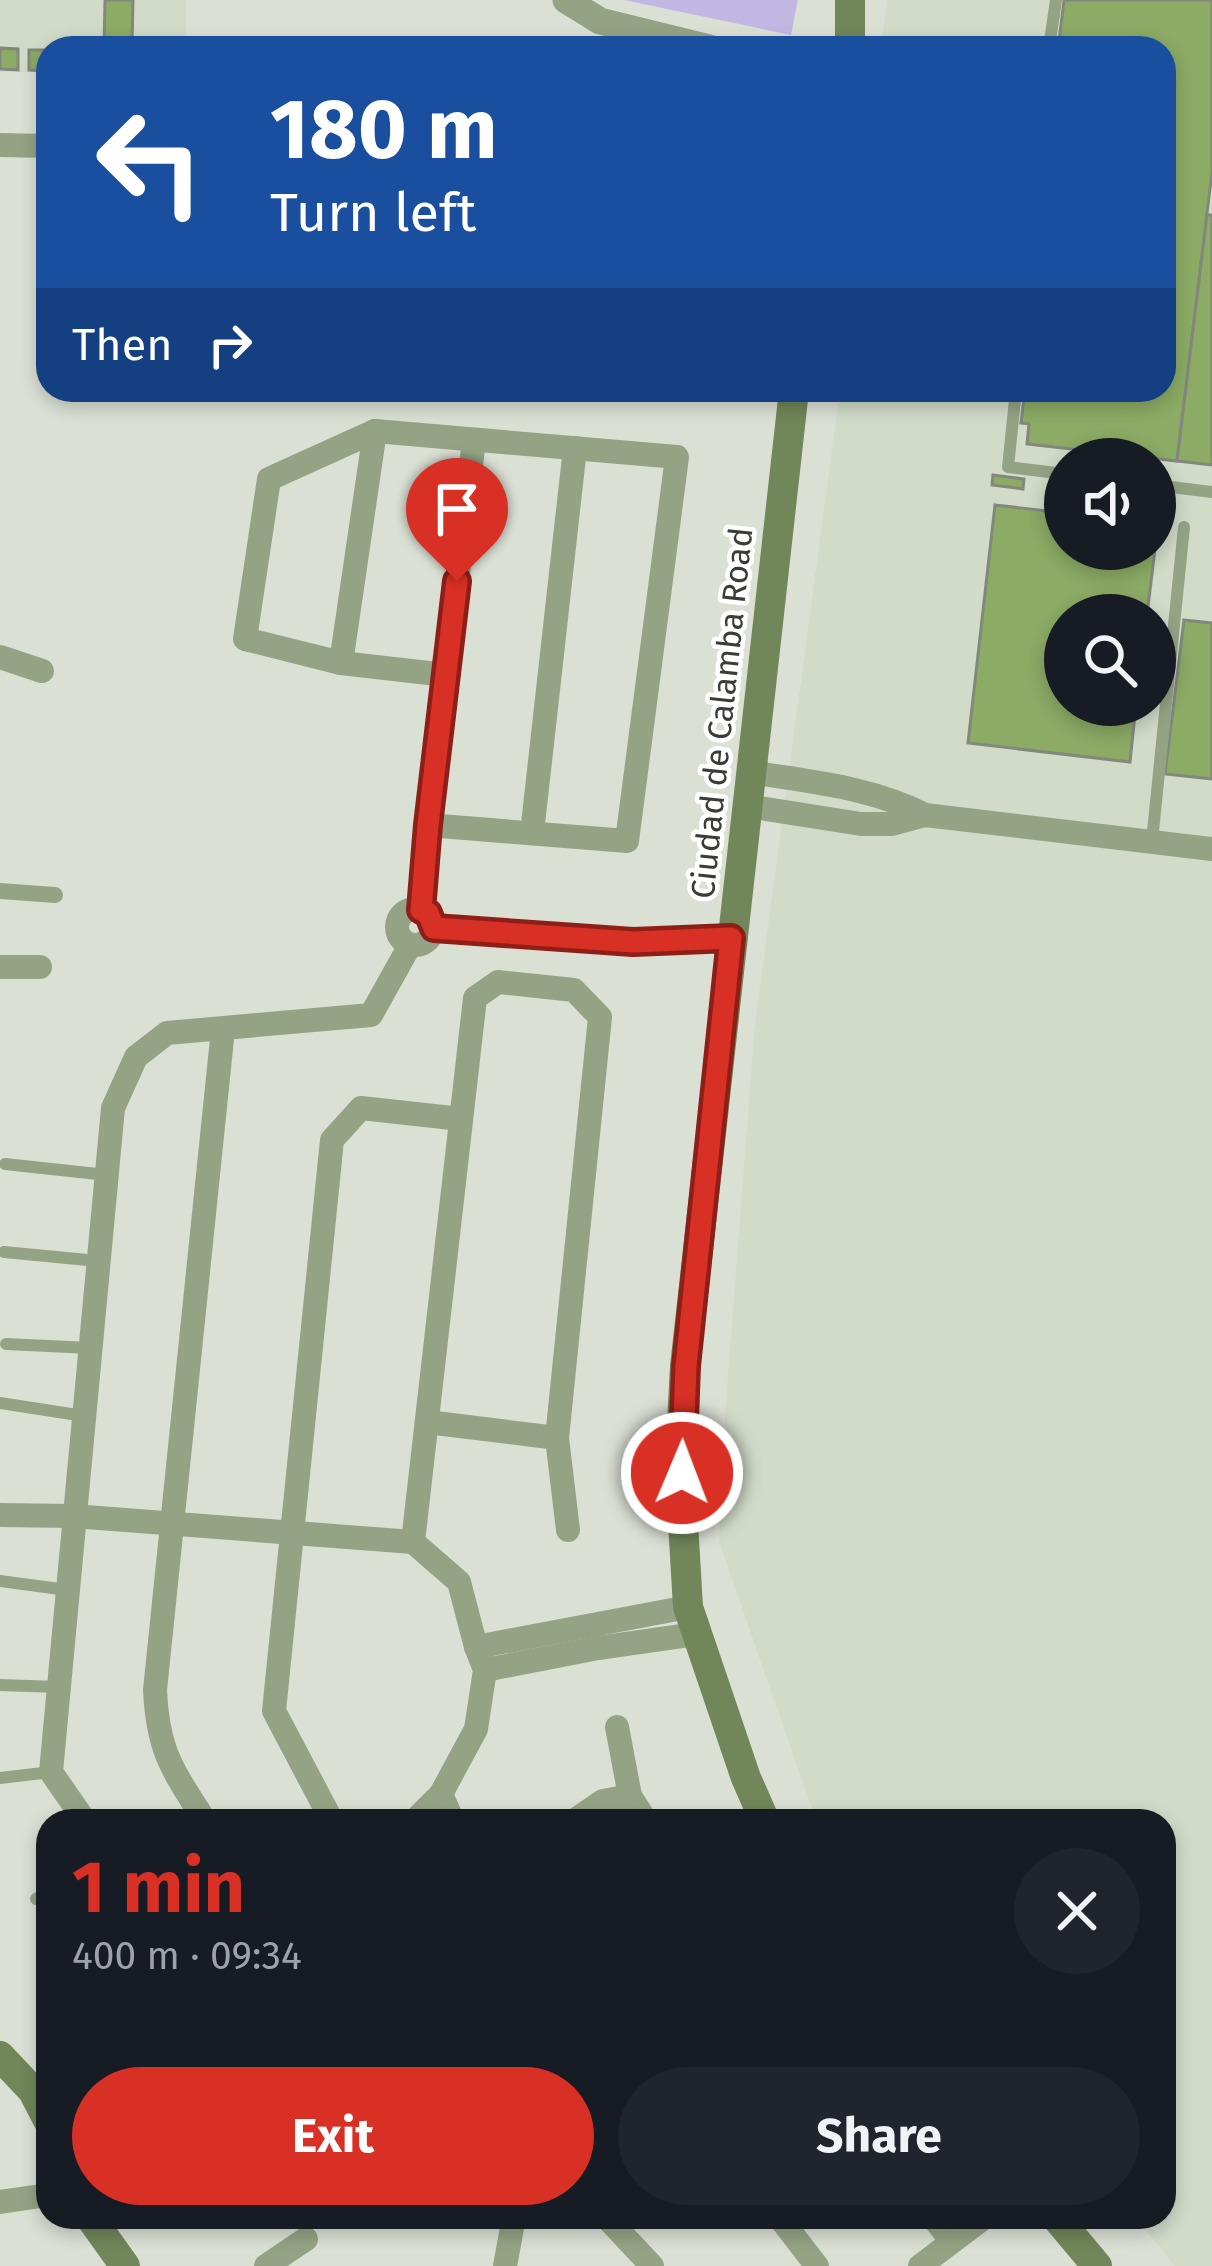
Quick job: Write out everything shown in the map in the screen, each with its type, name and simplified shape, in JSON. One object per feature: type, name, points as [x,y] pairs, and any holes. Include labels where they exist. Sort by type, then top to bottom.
[{"type":"main road","points":[[850,0],[850,36]]},
{"type":"main road","name":"Ciudad de Calamba Road","points":[[760,1809],[692,1620],[682,1484],[686,1366],[793,402]]},
{"type":"main road","points":[[0,2056],[36,2097]]},
{"type":"main road","points":[[99,2229],[125,2266]]},
{"type":"main road","points":[[1066,2229],[1096,2266]]},
{"type":"street","points":[[566,0],[600,21],[661,36]]},
{"type":"street","points":[[0,145],[36,146]]},
{"type":"street","points":[[341,663],[375,431]]},
{"type":"street","points":[[428,825],[627,841],[677,457],[375,431],[269,479],[245,639],[341,663],[446,675]]},
{"type":"street","points":[[427,919],[428,825],[474,440]]},
{"type":"street","points":[[532,833],[575,448]]},
{"type":"street","points":[[0,657],[42,671]]},
{"type":"street","points":[[750,772],[858,790],[898,801],[925,815],[1212,849]]},
{"type":"street","points":[[747,806],[861,824],[892,824],[925,815]]},
{"type":"street","points":[[0,892],[55,895]]},
{"type":"street","points":[[77,1809],[51,1772],[113,1108],[136,1057],[166,1034],[370,1015],[410,945],[398,934],[399,918],[412,909],[427,919],[633,942],[731,938]]},
{"type":"street","points":[[0,967],[40,968]]},
{"type":"street","points":[[413,1542],[475,998],[497,982],[574,990],[600,1018],[557,1438],[568,1530]]},
{"type":"street","points":[[198,1809],[167,1760],[157,1727],[155,1690],[224,1029]]},
{"type":"street","points":[[326,1809],[274,1711],[332,1139],[361,1108],[461,1119]]},
{"type":"street","points":[[427,1422],[557,1438]]},
{"type":"street","points":[[0,1515],[73,1516],[413,1542],[459,1582],[481,1659],[476,1729],[441,1794],[426,1809]]},
{"type":"street","points":[[481,1659],[598,1648],[692,1620]]},
{"type":"street","points":[[617,1727],[630,1796],[638,1809]]},
{"type":"street","points":[[441,1794],[448,1809]]},
{"type":"street","points":[[592,1809],[604,1801],[630,1796]]},
{"type":"street","points":[[0,2202],[36,2197]]},
{"type":"street","points":[[505,2266],[512,2229]]},
{"type":"street","points":[[617,2229],[652,2266]]},
{"type":"street","points":[[789,2229],[818,2266]]},
{"type":"street","points":[[942,2229],[951,2241]]},
{"type":"street","points":[[920,2266],[968,2229]]},
{"type":"street","points":[[266,2266],[306,2239]]},
{"type":"lane","points":[[1051,36],[1056,0]]},
{"type":"lane","points":[[1015,402],[1009,467],[1044,471]]},
{"type":"lane","points":[[1176,488],[1212,492]]},
{"type":"lane","points":[[1152,842],[1184,527]]},
{"type":"lane","points":[[5,1164],[106,1174]]},
{"type":"lane","points":[[4,1252],[98,1261]]},
{"type":"lane","points":[[6,1344],[90,1348]]},
{"type":"lane","points":[[0,1403],[84,1416]]},
{"type":"lane","points":[[0,1582],[67,1590]]},
{"type":"lane","points":[[0,1684],[58,1687]]},
{"type":"lane","points":[[0,1778],[51,1772]]},
{"type":"shaded area","points":[[0,0],[186,0],[186,36],[36,36],[36,72],[0,72]]},
{"type":"shaded area","points":[[624,0],[798,0],[791,35]]},
{"type":"shaded area","points":[[887,0],[1212,0],[1212,2266],[1175,2266],[1145,2229],[1176,2229],[1176,1809],[812,1809],[719,1541],[755,1024],[838,402],[1176,402],[1176,36],[882,36]]},
{"type":"building","points":[[105,0],[133,0],[132,36],[104,36]]},
{"type":"building","points":[[1064,0],[1212,0],[1212,172],[1177,461],[1176,438],[1044,438],[1044,446],[1027,444],[1029,424],[1021,423],[1024,402],[1176,402],[1176,36],[1060,36]]},
{"type":"building","points":[[0,48],[18,49],[18,70],[0,69]]},
{"type":"building","points":[[29,50],[36,50],[36,70],[29,70]]},
{"type":"building","points":[[1207,215],[1212,215],[1212,465],[1177,461]]},
{"type":"building","points":[[993,475],[1024,479],[1023,489],[992,485]]},
{"type":"building","points":[[995,505],[1044,511],[1044,570],[1152,570],[1150,594],[1044,594],[1044,726],[1134,726],[1130,762],[968,743]]},
{"type":"building","points":[[1184,620],[1212,623],[1212,779],[1165,774],[1171,726],[1176,726]]},
{"type":"route","points":[[457,581],[421,910],[428,913],[434,928],[633,942],[731,938],[686,1366],[682,1473]]}]
